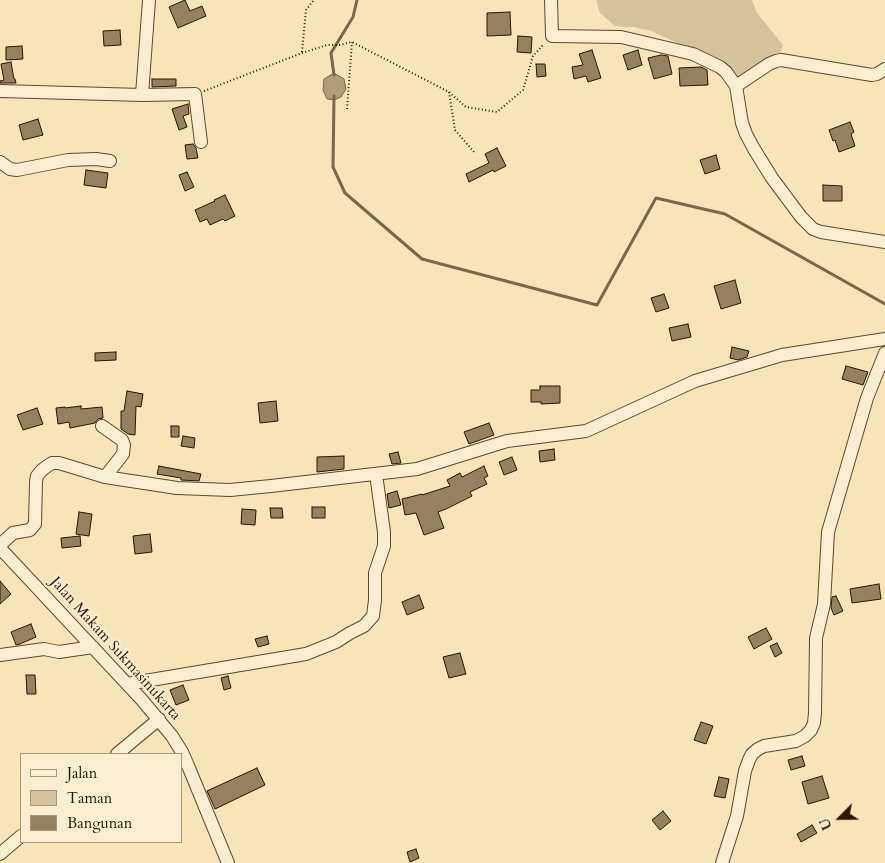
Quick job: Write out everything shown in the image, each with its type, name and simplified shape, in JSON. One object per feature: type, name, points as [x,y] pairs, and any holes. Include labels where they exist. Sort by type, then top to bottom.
[{"type":"street","points":[[142,95],[149,0]]},
{"type":"street","points":[[551,0],[552,36],[621,37],[693,54],[720,67],[736,86],[742,123],[746,134],[772,178],[813,229],[821,232],[885,242]]},
{"type":"street","points":[[736,86],[769,64],[781,60],[872,74],[877,74],[885,69]]},
{"type":"street","points":[[0,91],[142,95],[195,94],[201,142]]},
{"type":"street","points":[[0,162],[10,169],[17,170],[68,160],[96,158],[110,161]]},
{"type":"street","points":[[0,546],[13,533],[30,530],[35,524],[37,476],[46,466],[52,463],[59,463],[105,477],[177,488],[230,490],[417,469],[507,441],[586,431],[695,381],[782,355],[885,339]]},
{"type":"street","points":[[722,863],[737,816],[748,760],[752,754],[764,746],[796,741],[805,736],[811,730],[814,723],[816,638],[824,604],[828,532],[867,398],[885,353]]},
{"type":"street","points":[[102,426],[122,440],[124,446],[123,454],[105,477]]},
{"type":"street","points":[[127,684],[306,654],[336,642],[364,626],[373,616],[375,573],[384,546],[384,532],[376,474]]},
{"type":"street","name":"Jalan Makam Sukmasinukarta","points":[[0,546],[159,719],[172,736],[182,752],[228,863]]},
{"type":"street","points":[[0,655],[44,649],[59,652],[93,647]]},
{"type":"street","points":[[118,753],[159,719]]},
{"type":"street","points":[[0,854],[20,837]]},
{"type":"path","points":[[302,53],[306,10],[314,0]]},
{"type":"path","points":[[195,94],[302,53],[327,45],[352,42],[449,92],[466,107],[497,112],[523,90],[533,56],[552,36]]},
{"type":"path","points":[[347,109],[352,42]]},
{"type":"path","points":[[449,92],[455,130],[474,152]]},
{"type":"green space","points":[[596,0],[752,0],[757,13],[783,45],[780,54],[738,79],[704,55],[651,31],[634,27],[615,26],[600,13]]},
{"type":"shaded area","points":[[334,73],[344,79],[346,89],[341,97],[334,100],[327,99],[323,90],[324,79]]},
{"type":"building","points":[[185,0],[190,11],[202,6],[206,16],[178,28],[169,7]]},
{"type":"building","points":[[510,12],[511,35],[487,36],[487,13]]},
{"type":"building","points":[[120,30],[121,45],[104,46],[103,31]]},
{"type":"building","points":[[518,36],[532,37],[531,53],[517,52]]},
{"type":"building","points":[[22,46],[23,59],[6,60],[6,47]]},
{"type":"building","points":[[592,50],[601,78],[588,82],[586,76],[574,79],[572,67],[583,65],[579,54]]},
{"type":"building","points":[[638,50],[642,65],[628,70],[623,55]]},
{"type":"building","points":[[661,55],[668,56],[672,74],[654,79],[648,58]]},
{"type":"building","points":[[11,62],[16,83],[0,83],[0,81],[4,80],[1,64]]},
{"type":"building","points":[[536,64],[545,64],[546,76],[537,77]]},
{"type":"building","points":[[701,67],[707,70],[708,85],[680,86],[679,68]]},
{"type":"building","points":[[152,79],[176,79],[176,86],[152,87]]},
{"type":"building","points":[[188,104],[189,114],[183,116],[187,127],[179,130],[172,109]]},
{"type":"building","points":[[38,119],[43,135],[23,140],[19,125]]},
{"type":"building","points":[[850,122],[854,132],[851,134],[855,146],[839,152],[829,130]]},
{"type":"building","points":[[193,144],[198,158],[187,159],[185,145]]},
{"type":"building","points":[[497,148],[506,166],[469,182],[466,174],[489,163],[485,154]]},
{"type":"building","points":[[716,155],[720,169],[705,174],[700,160]]},
{"type":"building","points":[[86,170],[108,173],[106,188],[84,185]]},
{"type":"building","points":[[187,172],[194,187],[185,191],[179,175]]},
{"type":"building","points":[[823,185],[842,186],[842,201],[823,201]]},
{"type":"building","points":[[225,195],[235,216],[210,225],[207,219],[200,222],[195,210]]},
{"type":"building","points":[[735,280],[741,303],[721,309],[714,286]]},
{"type":"building","points":[[664,294],[669,308],[656,312],[651,298]]},
{"type":"building","points":[[688,324],[691,337],[672,341],[669,328]]},
{"type":"building","points":[[732,347],[749,351],[747,357],[738,360],[730,358]]},
{"type":"building","points":[[116,352],[116,360],[95,361],[95,353]]},
{"type":"building","points":[[846,366],[868,372],[863,385],[842,379]]},
{"type":"building","points":[[540,386],[560,386],[560,403],[541,404],[541,402],[531,402],[531,390],[540,390]]},
{"type":"building","points":[[127,391],[143,394],[141,407],[136,406],[135,435],[128,434],[121,429],[121,411],[124,411]]},
{"type":"building","points":[[276,401],[278,421],[260,423],[258,403]]},
{"type":"building","points":[[81,406],[81,409],[102,407],[103,418],[98,419],[95,423],[70,428],[69,422],[58,424],[56,408]]},
{"type":"building","points":[[37,408],[43,424],[23,430],[17,415]]},
{"type":"building","points":[[489,423],[494,435],[469,444],[464,432]]},
{"type":"building","points":[[171,426],[179,426],[179,437],[171,437]]},
{"type":"building","points":[[183,436],[195,438],[194,448],[181,446]]},
{"type":"building","points":[[554,449],[555,460],[540,462],[539,451]]},
{"type":"building","points":[[398,452],[401,463],[392,464],[389,454]]},
{"type":"building","points":[[344,456],[344,469],[317,472],[317,457]]},
{"type":"building","points":[[512,457],[517,470],[504,475],[499,462]]},
{"type":"building","points":[[159,466],[201,474],[199,481],[181,480],[181,478],[157,474]]},
{"type":"building","points":[[484,466],[488,476],[484,478],[487,484],[470,492],[472,496],[438,512],[444,528],[424,535],[416,513],[405,515],[402,499],[450,486],[447,480],[460,473],[462,477]]},
{"type":"building","points":[[397,491],[401,505],[389,508],[387,494]]},
{"type":"building","points":[[312,507],[325,507],[325,518],[312,518]]},
{"type":"building","points":[[270,508],[282,508],[283,518],[271,518]]},
{"type":"building","points":[[242,509],[256,510],[255,525],[241,524]]},
{"type":"building","points":[[79,512],[92,514],[89,536],[76,534]]},
{"type":"building","points":[[150,534],[152,552],[135,554],[133,536]]},
{"type":"building","points":[[80,536],[81,546],[62,548],[61,538]]},
{"type":"building","points":[[0,581],[11,594],[0,604]]},
{"type":"building","points":[[879,584],[881,599],[852,603],[850,589]]},
{"type":"building","points":[[419,595],[424,608],[407,615],[402,602]]},
{"type":"building","points":[[836,596],[843,611],[834,615],[831,608],[832,597]]},
{"type":"building","points":[[31,624],[36,637],[16,645],[11,632]]},
{"type":"building","points":[[766,628],[772,639],[754,649],[748,637]]},
{"type":"building","points":[[267,636],[269,644],[258,647],[255,639]]},
{"type":"building","points":[[777,643],[782,653],[775,657],[770,646]]},
{"type":"building","points":[[460,653],[466,674],[449,678],[443,657]]},
{"type":"building","points":[[26,675],[35,675],[36,694],[27,694]]},
{"type":"building","points":[[228,676],[231,688],[224,690],[221,678]]},
{"type":"building","points":[[183,685],[189,700],[176,705],[170,690]]},
{"type":"building","points":[[701,722],[713,726],[706,744],[694,740]]},
{"type":"building","points":[[802,756],[805,766],[791,770],[788,760]]},
{"type":"building","points":[[257,768],[265,785],[215,809],[207,791]]},
{"type":"building","points":[[822,776],[829,798],[808,804],[802,782]]},
{"type":"building","points":[[719,777],[729,779],[725,798],[714,796]]},
{"type":"building","points":[[663,811],[671,821],[660,830],[652,820]]},
{"type":"building","points":[[812,825],[817,833],[801,842],[797,834]]},
{"type":"building","points":[[416,849],[419,858],[410,862],[407,852]]},
{"type":"waterway","points":[[334,75],[331,53],[353,17],[357,0]]},
{"type":"waterway","points":[[334,96],[333,167],[345,193],[422,259],[597,305],[656,198],[725,214],[885,304]]}]
